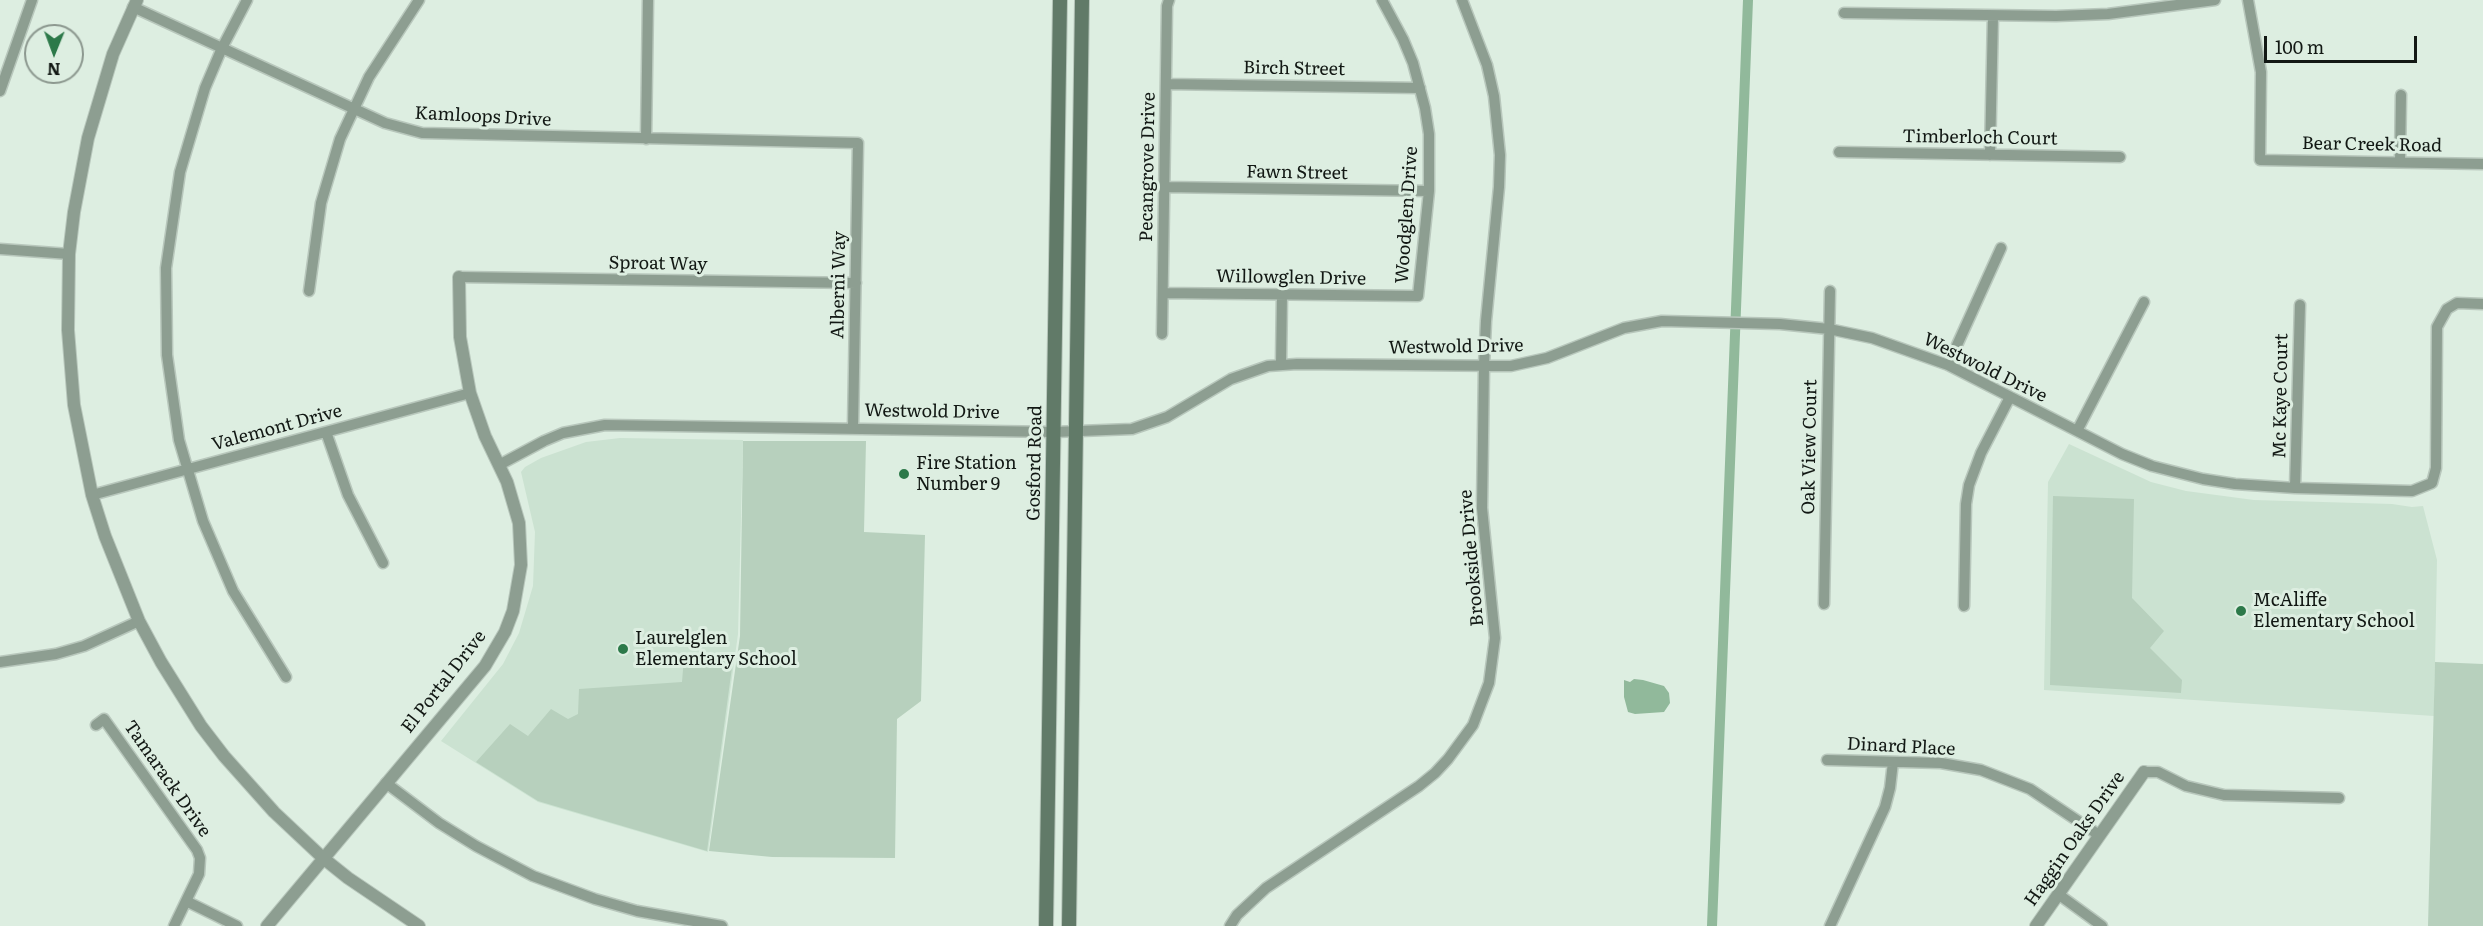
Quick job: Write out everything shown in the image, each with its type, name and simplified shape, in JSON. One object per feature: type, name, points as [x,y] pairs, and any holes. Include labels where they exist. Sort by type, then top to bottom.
[{"type":"main road","name":"Gosford Road","points":[[1046,926],[1060,0]]},
{"type":"main road","points":[[1069,926],[1082,0]]},
{"type":"street","points":[[0,91],[32,0]]},
{"type":"street","points":[[247,0],[222,48],[205,88],[186,151],[174,204],[167,257],[165,312],[167,355],[172,397],[187,469],[203,521],[233,591],[286,677]]},
{"type":"street","points":[[309,291],[321,203],[337,150],[353,108],[386,48],[418,0]]},
{"type":"street","points":[[646,139],[648,0]]},
{"type":"street","name":"Pecangrove Drive","points":[[1162,334],[1167,6],[1169,0]]},
{"type":"street","name":"Woodglen Drive","points":[[1382,0],[1403,39],[1420,88],[1429,134],[1429,191],[1418,296]]},
{"type":"street","name":"Brookside Drive","points":[[1230,926],[1237,915],[1266,888],[1435,773],[1462,742],[1477,715],[1489,683],[1495,638],[1482,508],[1484,366],[1499,187],[1499,137],[1487,64],[1462,0]]},
{"type":"street","points":[[1844,13],[2056,16],[2215,0]]},
{"type":"street","name":"Bear Creek Road","points":[[2248,0],[2261,72],[2260,160],[2483,164]]},
{"type":"street","points":[[135,4],[113,54],[88,138],[74,212],[69,254],[70,367],[80,442],[92,495],[117,571],[139,621],[180,694],[224,756],[274,812],[323,858],[418,926]]},
{"type":"street","name":"Kamloops Drive","points":[[135,4],[222,48],[403,129],[441,135],[858,143]]},
{"type":"street","points":[[1990,155],[1993,16]]},
{"type":"street","name":"Birch Street","points":[[1166,84],[1420,88]]},
{"type":"street","points":[[2400,162],[2401,95]]},
{"type":"street","name":"Alberni Way","points":[[854,428],[858,143]]},
{"type":"street","name":"Timberloch Court","points":[[1839,152],[2120,157]]},
{"type":"street","name":"Fawn Street","points":[[1165,187],[1429,191]]},
{"type":"street","points":[[1948,365],[2001,248]]},
{"type":"street","points":[[0,249],[69,254]]},
{"type":"street","name":"Sproat Way","points":[[459,277],[856,283]]},
{"type":"street","name":"El Portal Drive","points":[[267,926],[484,666],[505,632],[513,611],[520,573],[521,542],[515,504],[485,436],[470,393],[460,337],[459,277]]},
{"type":"street","name":"Oak View Court","points":[[1824,604],[1830,291]]},
{"type":"street","name":"Willowglen Drive","points":[[1163,293],[1418,296]]},
{"type":"street","points":[[1281,364],[1282,294]]},
{"type":"street","points":[[2077,431],[2144,302]]},
{"type":"street","name":"Westwold Drive","points":[[499,465],[563,433],[605,425],[1113,431],[1151,424],[1231,379],[1249,371],[1281,364],[1484,366],[1530,363],[1640,324],[1662,321],[1780,324],[1829,329],[1872,338],[1948,365],[2122,454],[2177,473],[2235,484],[2412,491],[2432,483],[2436,468],[2437,327],[2447,309],[2457,303],[2483,304]]},
{"type":"street","name":"Mc Kaye Court","points":[[2295,488],[2300,305]]},
{"type":"street","name":"Valemont Drive","points":[[92,495],[470,393]]},
{"type":"street","points":[[1964,606],[1966,504],[1969,485],[1981,453],[2010,397]]},
{"type":"street","points":[[326,432],[348,495],[383,563]]},
{"type":"street","points":[[0,662],[27,660],[65,651],[139,621]]},
{"type":"street","name":"Tamarack Drive","points":[[96,725],[104,719],[197,850],[200,858],[199,874],[174,926]]},
{"type":"street","name":"Dinard Place","points":[[1827,760],[1961,766],[2008,778],[2051,801],[2099,835]]},
{"type":"street","points":[[1830,926],[1885,807],[1893,762]]},
{"type":"street","points":[[2144,772],[2158,771],[2186,786],[2224,795],[2339,798]]},
{"type":"street","name":"Haggin Oaks Drive","points":[[2036,926],[2144,772]]},
{"type":"street","points":[[386,783],[448,829],[533,876],[595,899],[637,911],[723,926]]},
{"type":"street","points":[[2058,894],[2102,926]]},
{"type":"street","points":[[186,901],[237,926]]},
{"type":"shaded area","name":"Laurelglen Elementary School","points":[[620,438],[743,440],[738,634],[708,852],[538,802],[441,741],[503,664],[519,633],[533,586],[535,532],[521,472],[525,467],[541,458],[586,442]]},
{"type":"shaded area","points":[[743,441],[866,441],[864,532],[925,535],[921,701],[897,719],[895,858],[772,857],[709,851],[740,636]]},
{"type":"shaded area","name":"McAliffe Elementary School","points":[[2069,444],[2151,482],[2186,491],[2254,500],[2423,506],[2437,560],[2434,716],[2044,690],[2048,482]]},
{"type":"shaded area","points":[[2053,496],[2134,499],[2132,598],[2164,631],[2150,648],[2182,680],[2181,693],[2050,685]]},
{"type":"shaded area","points":[[684,657],[733,660],[707,851],[538,801],[476,762],[510,724],[528,736],[551,709],[568,719],[578,714],[579,689],[682,682]]},
{"type":"shaded area","points":[[2435,662],[2483,664],[2483,926],[2428,926]]},
{"type":"shaded area","points":[[1634,679],[1664,686],[1669,693],[1670,703],[1664,712],[1635,714],[1628,712],[1624,697],[1624,680],[1630,682]]},
{"type":"waterway","points":[[1712,926],[1748,0]]},
{"type":"place","name":"Fire Station Number 9","points":[[904,474]]},
{"type":"place","name":"McAliffe Elementary School","points":[[2241,611]]},
{"type":"place","name":"Laurelglen Elementary School","points":[[623,649]]}]
